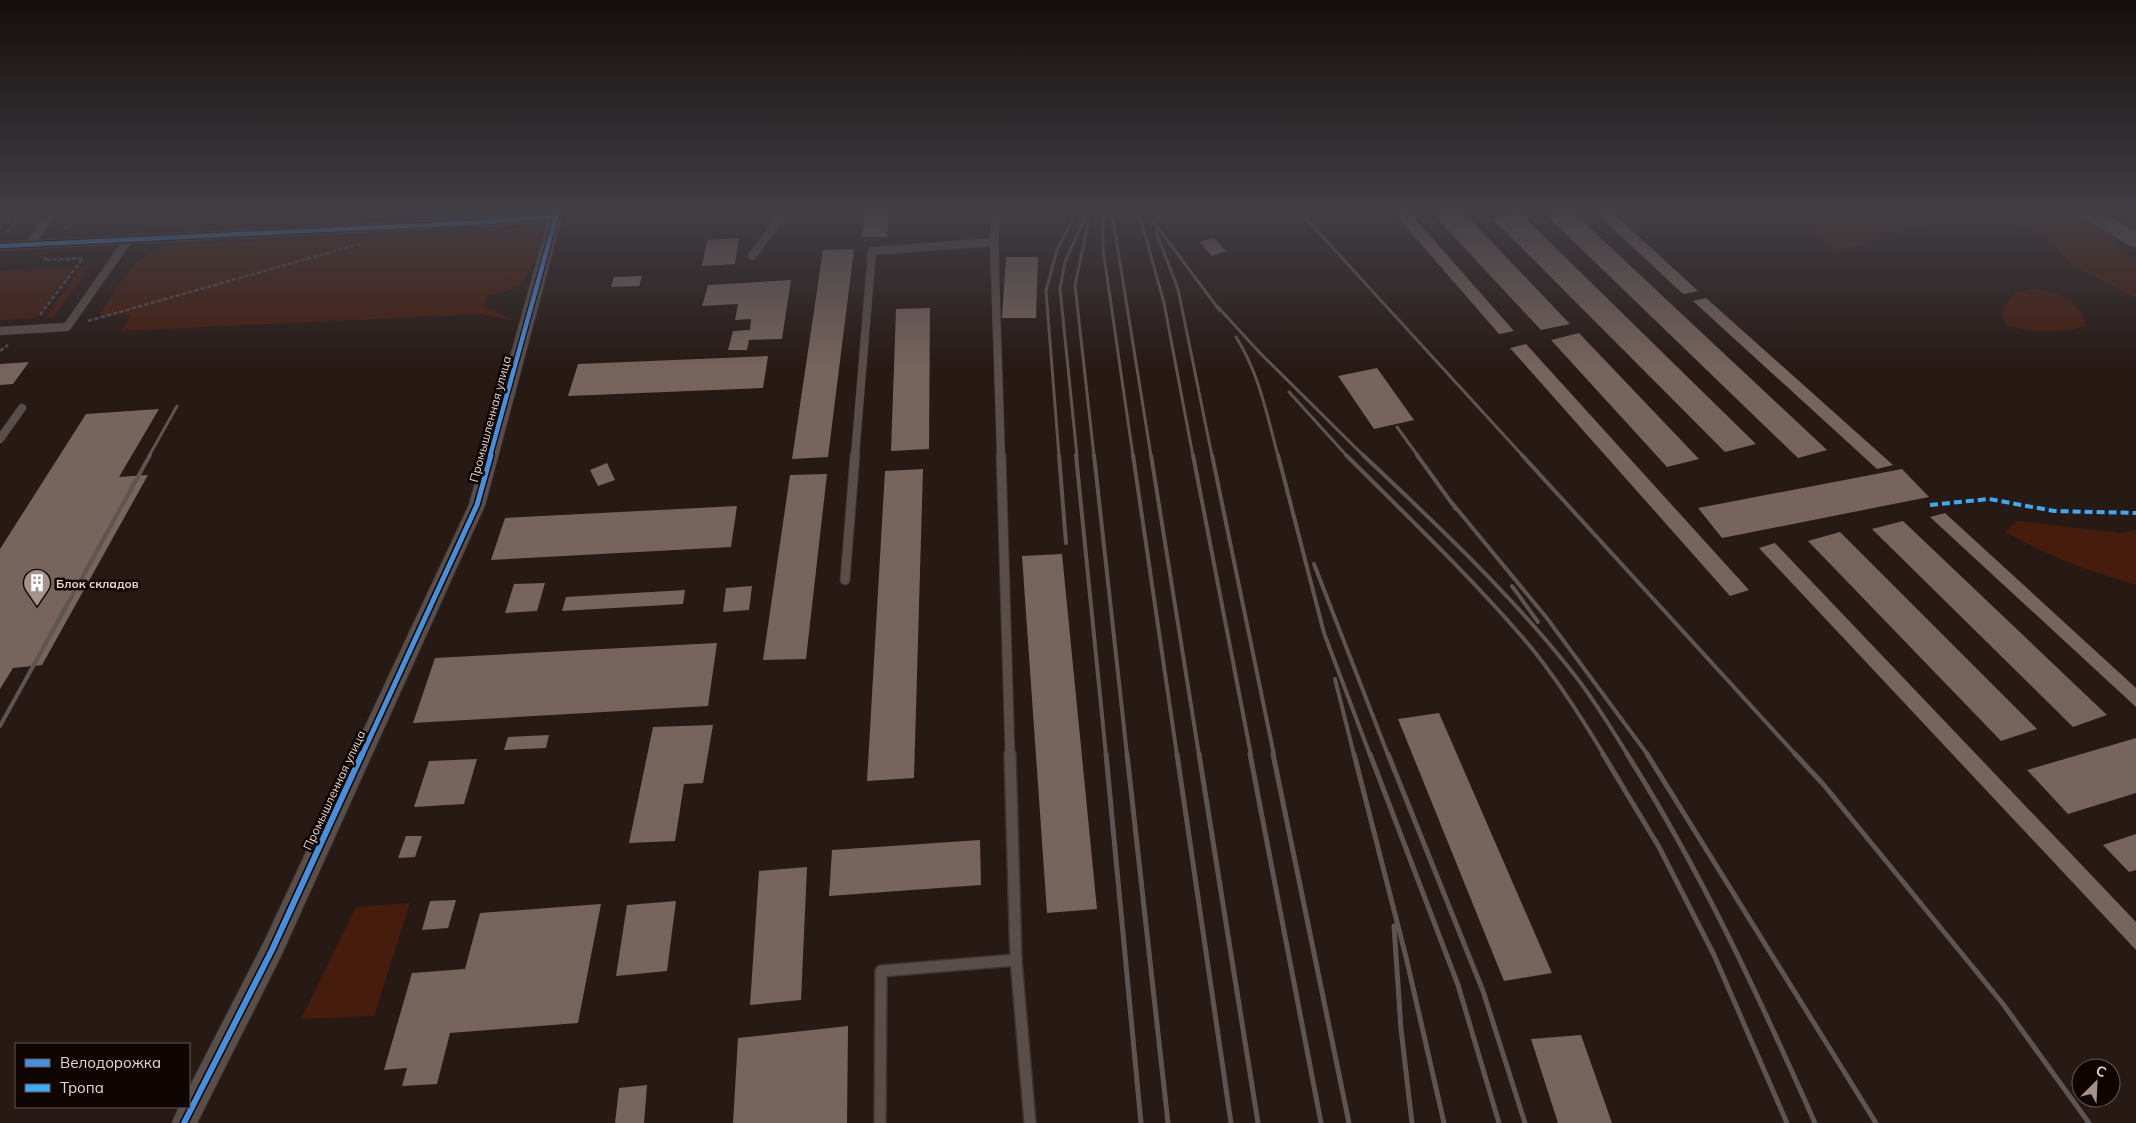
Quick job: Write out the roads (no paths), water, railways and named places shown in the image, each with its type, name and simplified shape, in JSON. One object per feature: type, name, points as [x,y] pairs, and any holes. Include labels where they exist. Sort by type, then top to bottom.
[{"type":"street","name":"Промышленная улица","points":[[184,1123],[272,950],[477,505],[543,265]]},
{"type":"lane","points":[[0,331],[67,328],[110,265]]},
{"type":"lane","points":[[845,580],[871,265]]},
{"type":"lane","points":[[995,265],[1016,960],[1030,1123]]},
{"type":"lane","points":[[0,439],[22,408]]},
{"type":"lane","points":[[0,427],[9,426]]},
{"type":"lane","points":[[880,1123],[881,971],[1016,960]]},
{"type":"railway","points":[[1053,265],[1046,291],[1059,456]]},
{"type":"railway","points":[[1064,265],[1060,289],[1077,456]]},
{"type":"railway","points":[[1079,265],[1075,285],[1094,456]]},
{"type":"railway","points":[[1105,265],[1133,456]]},
{"type":"railway","points":[[1120,265],[1151,456]]},
{"type":"railway","points":[[1154,265],[1164,303],[1193,456]]},
{"type":"railway","points":[[1169,265],[1178,289],[1212,456]]},
{"type":"railway","points":[[1186,265],[1220,311]]},
{"type":"railway","points":[[1349,265],[1523,456]]},
{"type":"railway","points":[[1217,306],[1260,353],[1364,456]]},
{"type":"railway","points":[[1236,337],[1251,365],[1266,410],[1278,456]]},
{"type":"railway","points":[[1289,392],[1347,456]]},
{"type":"railway","points":[[149,456],[177,406]]},
{"type":"railway","points":[[1397,427],[1418,456]]},
{"type":"railway","points":[[0,726],[150,455]]},
{"type":"railway","points":[[1059,455],[1066,543]]},
{"type":"railway","points":[[1076,455],[1106,755]]},
{"type":"railway","points":[[1094,455],[1127,755]]},
{"type":"railway","points":[[1133,455],[1177,755]]},
{"type":"railway","points":[[1151,455],[1199,755]]},
{"type":"railway","points":[[1193,455],[1251,755]]},
{"type":"railway","points":[[1212,455],[1274,755]]},
{"type":"railway","points":[[1278,455],[1324,633],[1370,755]]},
{"type":"railway","points":[[1363,455],[1472,560],[1524,615],[1581,683],[1628,755]]},
{"type":"railway","points":[[1417,455],[1456,509]]},
{"type":"railway","points":[[1522,455],[1796,755]]},
{"type":"railway","points":[[1347,456],[1459,568],[1524,639],[1546,666],[1604,755]]},
{"type":"railway","points":[[1452,503],[1546,617],[1648,755]]},
{"type":"railway","points":[[1314,564],[1388,755]]},
{"type":"railway","points":[[1512,586],[1538,622]]},
{"type":"railway","points":[[1335,679],[1354,755]]},
{"type":"railway","points":[[1106,754],[1141,1123]]},
{"type":"railway","points":[[1127,754],[1168,1123]]},
{"type":"railway","points":[[1177,754],[1231,1123]]},
{"type":"railway","points":[[1199,754],[1258,1123]]},
{"type":"railway","points":[[1250,754],[1321,1123]]},
{"type":"railway","points":[[1273,754],[1349,1123]]},
{"type":"railway","points":[[1354,754],[1406,957],[1444,1123]]},
{"type":"railway","points":[[1370,754],[1458,985],[1499,1123]]},
{"type":"railway","points":[[1388,754],[1483,991],[1525,1123]]},
{"type":"railway","points":[[1603,754],[1659,847],[1714,955],[1787,1123]]},
{"type":"railway","points":[[1627,754],[1680,843],[1728,935],[1815,1123]]},
{"type":"railway","points":[[1647,754],[1876,1123]]},
{"type":"railway","points":[[1795,754],[1823,784],[2003,1004],[2089,1123]]},
{"type":"railway","points":[[1394,926],[1401,1029],[1412,1123]]},
{"type":"place","name":"Блок складов","points":[[37,607]]}]
